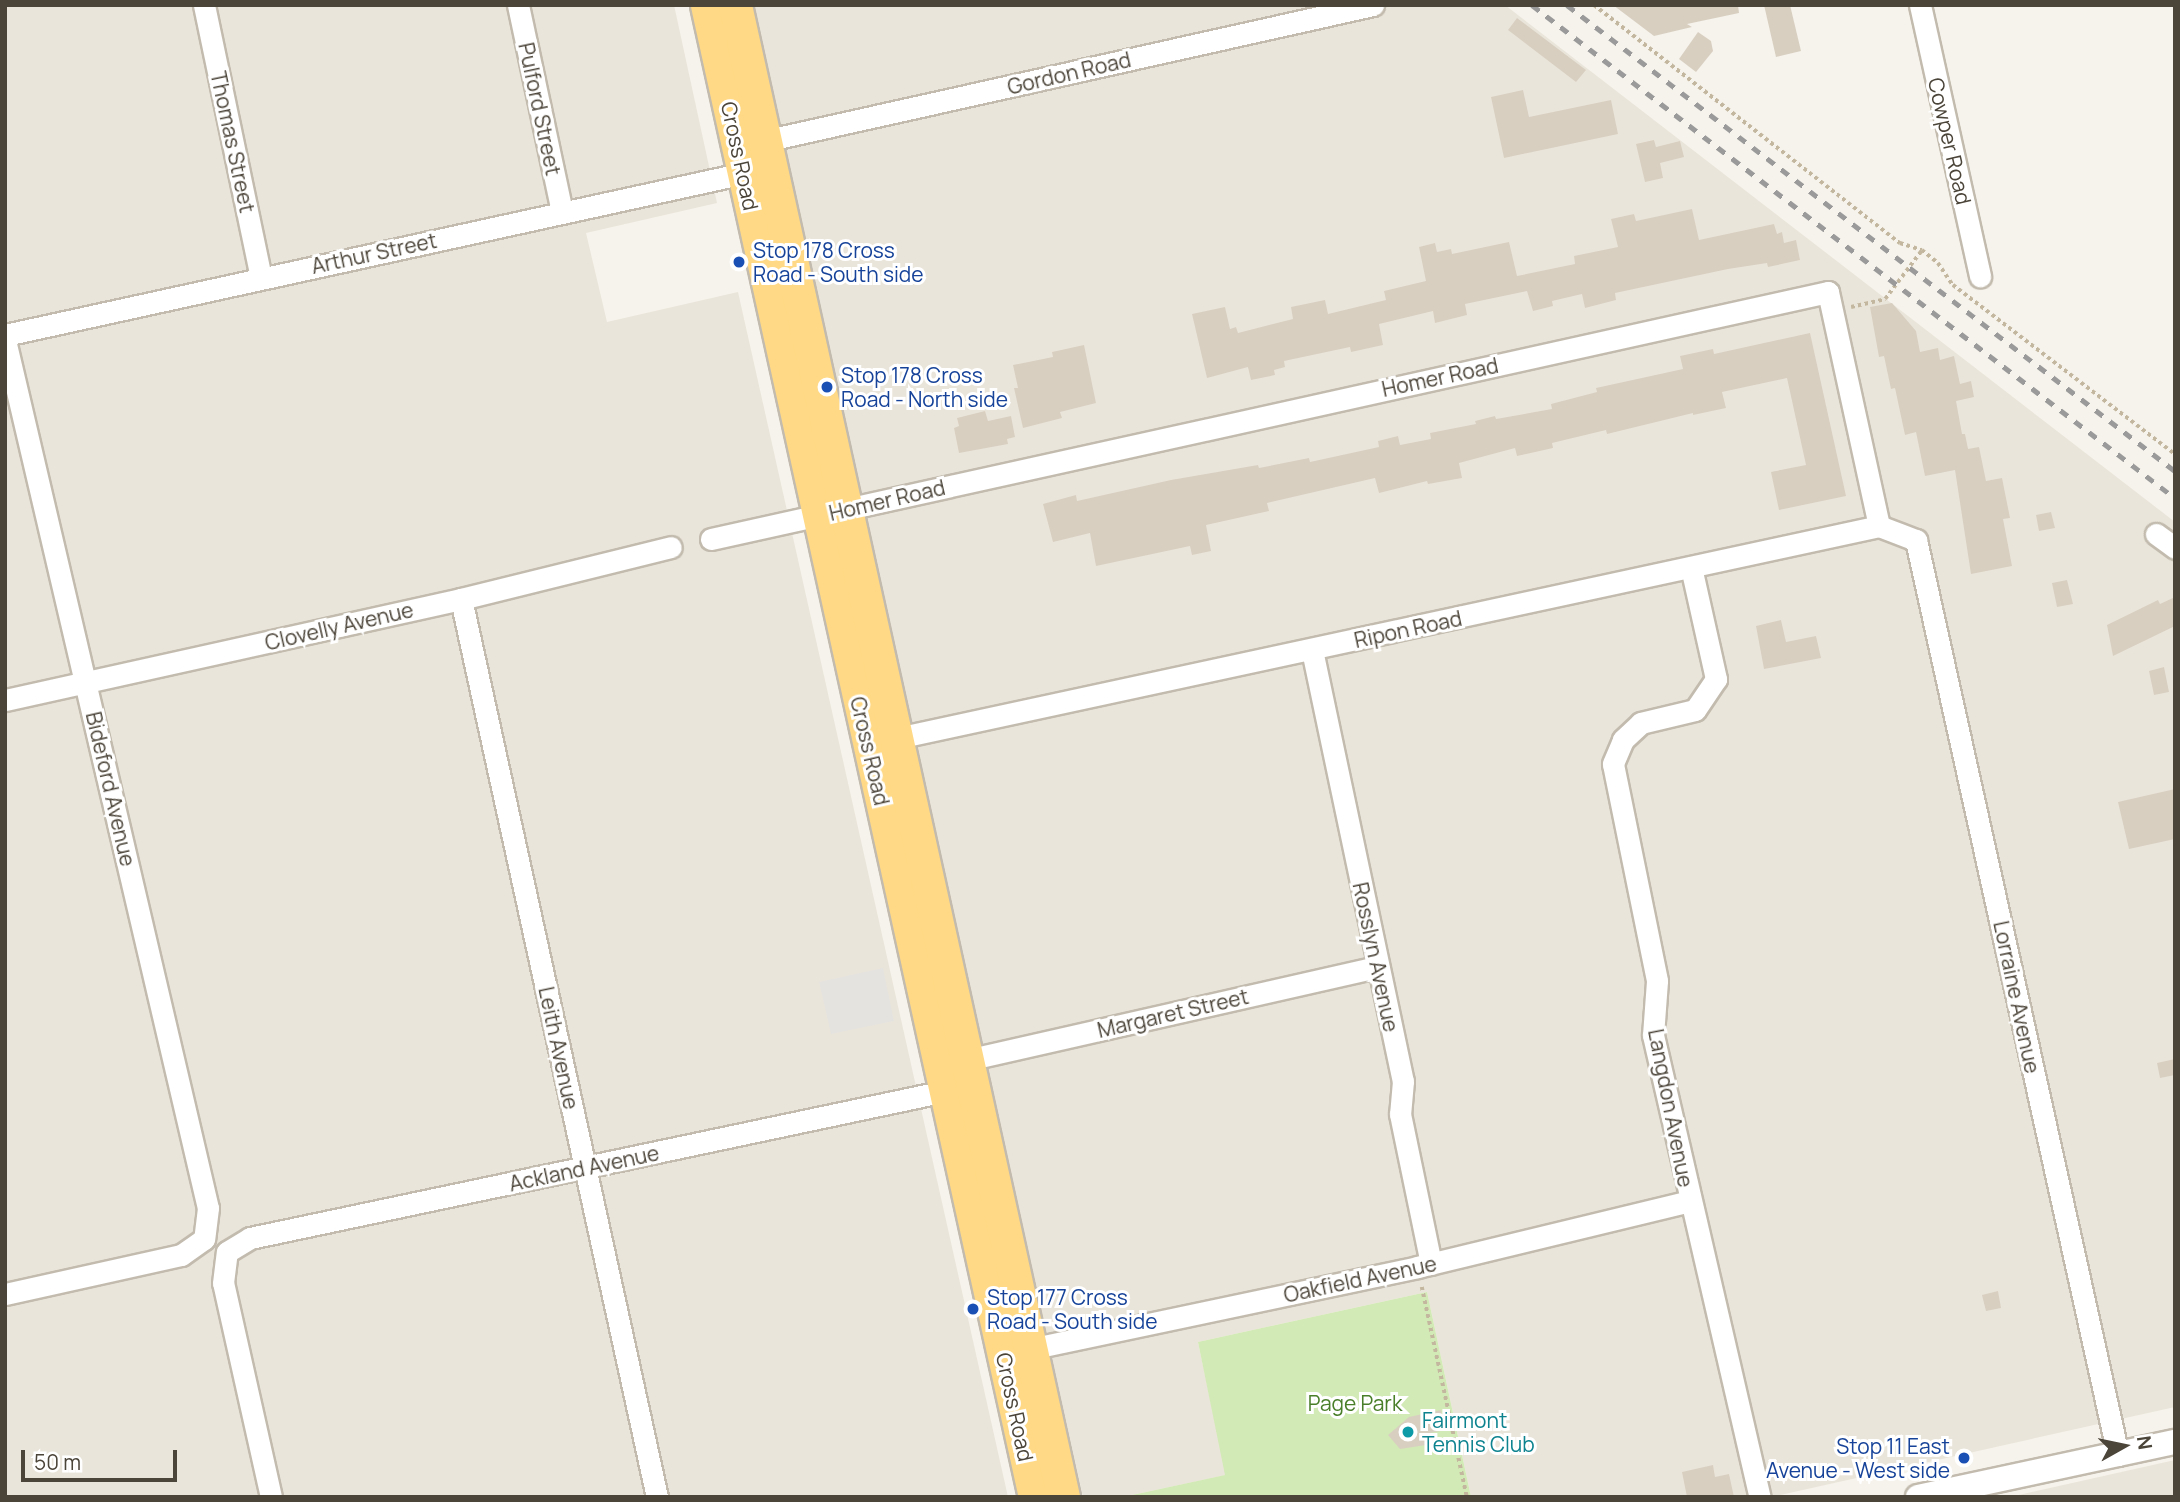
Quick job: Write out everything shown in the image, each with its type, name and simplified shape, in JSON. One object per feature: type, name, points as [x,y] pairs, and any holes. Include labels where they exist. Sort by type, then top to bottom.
[{"type":"highway","name":"Cross Road","points":[[707,5],[744,173],[832,512],[883,742],[967,1060],[1016,1352],[1035,1497]]},
{"type":"highway","name":"Cross Road","points":[[735,5],[764,141],[832,512]]},
{"type":"highway","points":[[744,173],[764,141]]},
{"type":"highway","name":"Cross Road","points":[[883,742],[934,1042],[945,1091],[1016,1352],[1063,1497]]},
{"type":"highway","points":[[934,1042],[967,1060],[945,1091],[976,1103]]},
{"type":"street","name":"Thomas Street","points":[[204,5],[261,278]]},
{"type":"street","name":"Pulford Street","points":[[518,5],[562,212]]},
{"type":"street","name":"Gordon Road","points":[[764,141],[1373,5]]},
{"type":"street","name":"Cowper Road","points":[[1920,5],[1980,276]]},
{"type":"street","name":"Arthur Street","points":[[5,335],[744,173]]},
{"type":"street","name":"Homer Road","points":[[832,512],[1828,292],[1832,311]]},
{"type":"street","points":[[1832,311],[1879,526]]},
{"type":"street","name":"Bideford Avenue","points":[[5,340],[208,1208],[204,1239],[181,1255],[5,1294]]},
{"type":"street","points":[[711,540],[832,512]]},
{"type":"street","name":"Lorraine Avenue","points":[[1879,526],[1916,540],[2118,1454]]},
{"type":"street","name":"Ripon Road","points":[[883,742],[1879,526]]},
{"type":"street","points":[[2156,534],[2175,548]]},
{"type":"street","name":"Clovelly Avenue","points":[[5,700],[461,599],[671,547]]},
{"type":"street","name":"Langdon Avenue","points":[[1692,567],[1716,679],[1695,710],[1641,723],[1623,740],[1613,764],[1657,981],[1653,1034],[1689,1200],[1760,1497]]},
{"type":"street","name":"Leith Avenue","points":[[461,599],[657,1497]]},
{"type":"street","name":"Rosslyn Avenue","points":[[1312,650],[1403,1081],[1400,1114],[1424,1266]]},
{"type":"street","name":"Margaret Street","points":[[967,1060],[1378,967]]},
{"type":"street","name":"Ackland Avenue","points":[[271,1497],[223,1283],[227,1252],[250,1238],[945,1091]]},
{"type":"street","name":"Oakfield Avenue","points":[[1016,1352],[1424,1266],[1689,1200]]},
{"type":"street","points":[[1918,1497],[2175,1442]]},
{"type":"path","points":[[1594,5],[1900,243],[1922,250],[1938,263],[1953,285],[2175,454]]},
{"type":"path","points":[[1832,311],[1885,299],[1922,250]]},
{"type":"path","points":[[1424,1266],[1467,1497]]},
{"type":"shaded area","points":[[5,5],[674,5],[717,203],[586,233],[607,322],[738,292],[1008,1497],[5,1497]]},
{"type":"shaded area","points":[[752,5],[1505,5],[2175,522],[2175,1407],[1771,1497],[1471,1497],[1427,1292],[1198,1342],[1226,1475],[1123,1497],[1083,1497]]},
{"type":"shaded area","points":[[883,968],[894,1021],[831,1034],[819,982]]},
{"type":"shaded area","points":[[2175,1460],[2175,1497],[2010,1497]]},
{"type":"green space","name":"Page Park","points":[[1427,1292],[1471,1497],[1123,1497],[1225,1475],[1198,1342]]},
{"type":"building","points":[[1613,5],[1738,5],[1739,13],[1687,24],[1692,27],[1654,36]]},
{"type":"building","points":[[1764,5],[1790,5],[1801,51],[1776,57]]},
{"type":"building","points":[[1517,18],[1586,70],[1576,82],[1508,30]]},
{"type":"building","points":[[1698,32],[1711,41],[1713,51],[1696,72],[1679,59]]},
{"type":"building","points":[[1523,90],[1529,117],[1611,100],[1618,134],[1504,158],[1491,97]]},
{"type":"building","points":[[1654,140],[1656,147],[1680,141],[1684,157],[1660,163],[1663,178],[1645,182],[1636,144]]},
{"type":"building","points":[[1692,209],[1699,240],[1774,224],[1777,234],[1782,232],[1784,243],[1796,240],[1800,260],[1768,267],[1767,263],[1728,269],[1615,293],[1616,300],[1585,308],[1582,294],[1552,301],[1553,306],[1533,311],[1527,291],[1465,304],[1467,315],[1435,323],[1433,311],[1379,324],[1383,345],[1351,352],[1350,347],[1284,361],[1285,367],[1274,370],[1275,375],[1251,380],[1248,367],[1207,378],[1192,314],[1225,307],[1230,329],[1236,327],[1238,333],[1293,319],[1291,307],[1325,300],[1328,314],[1386,300],[1384,291],[1426,281],[1419,247],[1435,243],[1437,252],[1451,249],[1452,254],[1509,242],[1517,276],[1575,264],[1574,256],[1618,247],[1611,219],[1634,214],[1636,221]]},
{"type":"building","points":[[1892,303],[1916,331],[1920,352],[1938,348],[1940,360],[1954,356],[1960,384],[1971,381],[1974,397],[1956,401],[1962,434],[1965,434],[1968,449],[1979,447],[1986,481],[2002,478],[2010,518],[2003,519],[2012,566],[1971,574],[1955,470],[1925,476],[1916,432],[1905,435],[1895,388],[1891,389],[1884,356],[1879,357],[1870,307]]},
{"type":"building","points":[[1810,333],[1846,496],[1779,510],[1771,472],[1806,465],[1787,378],[1722,392],[1726,408],[1693,413],[1607,434],[1606,430],[1552,443],[1553,448],[1517,456],[1515,448],[1459,463],[1462,478],[1428,484],[1427,481],[1379,493],[1375,478],[1267,503],[1269,511],[1206,525],[1211,551],[1192,555],[1190,546],[1096,566],[1090,533],[1053,542],[1043,504],[1076,495],[1077,501],[1171,480],[1258,465],[1259,468],[1309,458],[1310,462],[1379,447],[1378,441],[1398,436],[1400,445],[1431,439],[1430,433],[1476,424],[1475,421],[1495,416],[1496,419],[1552,409],[1551,404],[1597,392],[1596,388],[1683,369],[1680,356],[1713,349],[1714,354]]},
{"type":"building","points":[[1084,345],[1096,403],[1060,412],[1062,418],[1023,428],[1014,388],[1018,388],[1013,365],[1053,357],[1052,352]]},
{"type":"building","points":[[985,411],[988,421],[1011,416],[1015,437],[1007,439],[1008,444],[959,453],[954,428],[959,426],[957,418]]},
{"type":"building","points":[[2051,512],[2055,528],[2039,531],[2036,515]]},
{"type":"building","points":[[2067,580],[2073,604],[2057,607],[2052,583]]},
{"type":"building","points":[[2175,597],[2175,626],[2113,656],[2107,625],[2158,600],[2160,604]]},
{"type":"building","points":[[1781,620],[1786,642],[1816,636],[1821,658],[1764,669],[1756,626]]},
{"type":"building","points":[[2164,667],[2169,692],[2154,695],[2149,671]]},
{"type":"building","points":[[2175,789],[2175,839],[2129,849],[2118,802]]},
{"type":"building","points":[[2175,1059],[2175,1075],[2160,1078],[2157,1063]]},
{"type":"building","points":[[1998,1291],[2001,1308],[1986,1311],[1982,1295]]},
{"type":"building","name":"Fairmont Tennis Club","points":[[1441,1410],[1445,1430],[1425,1434],[1426,1445],[1400,1449],[1388,1435],[1409,1417]]},
{"type":"building","points":[[1713,1465],[1715,1477],[1729,1474],[1734,1497],[1687,1497],[1682,1472]]},
{"type":"railway","points":[[1532,5],[2175,498]]},
{"type":"railway","points":[[1567,5],[2175,471]]},
{"type":"place","name":"Stop 178 Cross Road - South side","points":[[739,262]]},
{"type":"place","name":"Stop 178 Cross Road - North side","points":[[827,387]]},
{"type":"place","name":"Stop 177 Cross Road - South side","points":[[973,1309]]},
{"type":"place","name":"Fairmont Tennis Club","points":[[1408,1432]]},
{"type":"place","name":"Stop 11 East Avenue - West side","points":[[1964,1458]]}]
